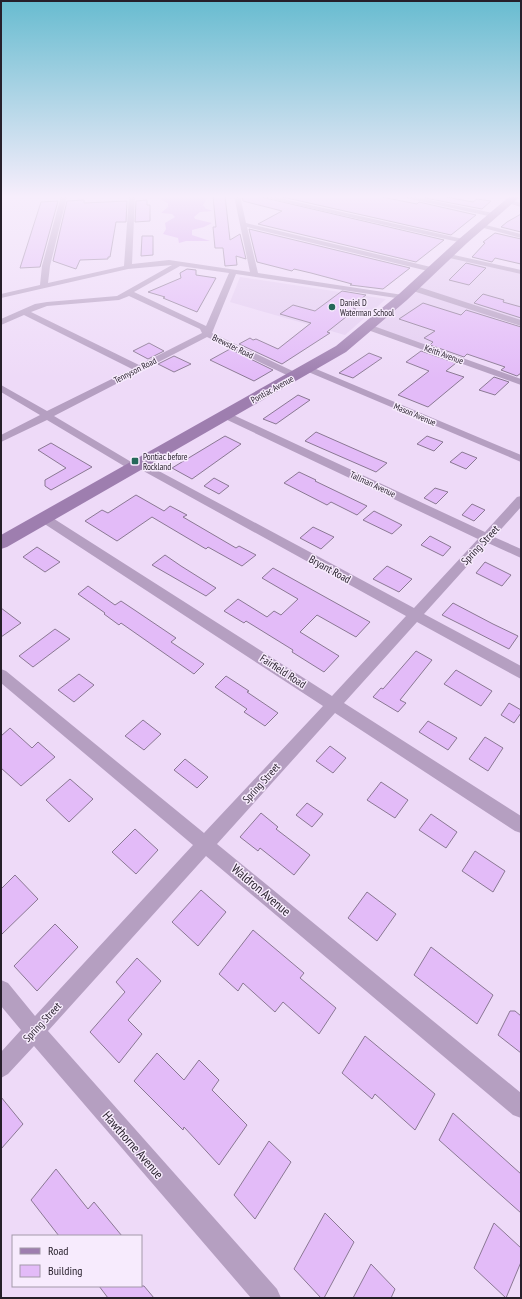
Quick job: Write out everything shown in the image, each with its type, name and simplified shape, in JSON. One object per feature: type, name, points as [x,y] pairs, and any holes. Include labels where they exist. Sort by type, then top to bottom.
[{"type":"main road","name":"Pontiac Avenue","points":[[1,543],[225,415],[309,369],[341,349],[408,292],[446,257]]},
{"type":"street","points":[[44,287],[48,257]]},
{"type":"street","points":[[128,268],[129,257]]},
{"type":"street","points":[[250,257],[254,274]]},
{"type":"street","points":[[377,257],[432,270]]},
{"type":"street","points":[[455,257],[521,272]]},
{"type":"street","points":[[1,296],[162,262],[408,292],[521,323]]},
{"type":"street","points":[[1,322],[38,306],[47,304],[119,298],[180,263]]},
{"type":"street","points":[[207,334],[234,271]]},
{"type":"street","name":"Brewster Road","points":[[128,293],[203,327],[207,334],[296,376]]},
{"type":"street","points":[[25,312],[139,369]]},
{"type":"street","name":"Keith Avenue","points":[[368,327],[521,382]]},
{"type":"street","name":"Tennyson Road","points":[[1,439],[207,334]]},
{"type":"street","name":"Mason Avenue","points":[[309,369],[521,459]]},
{"type":"street","name":"Bryant Road","points":[[1,388],[136,466],[521,673]]},
{"type":"street","name":"Tallman Avenue","points":[[225,415],[521,554]]},
{"type":"street","name":"Spring Street","points":[[1,1067],[521,500]]},
{"type":"street","name":"Fairfield Road","points":[[44,518],[521,825]]},
{"type":"street","name":"Waldron Avenue","points":[[1,675],[521,1107]]},
{"type":"street","name":"Hawthorne Avenue","points":[[1,990],[34,1031],[268,1298]]},
{"type":"shaded area","points":[[445,257],[521,272],[521,324],[497,316],[489,324],[448,343],[440,350],[369,326]]},
{"type":"shaded area","points":[[240,277],[386,299],[345,335],[230,302]]},
{"type":"building","points":[[24,257],[43,257],[40,267],[20,268]]},
{"type":"building","points":[[54,257],[110,257],[108,257],[108,259],[80,260],[76,269],[53,261]]},
{"type":"building","points":[[224,257],[236,257],[237,265],[225,266]]},
{"type":"building","points":[[256,257],[363,257],[410,268],[383,289],[350,285],[352,284],[311,273],[294,269],[292,271],[257,262]]},
{"type":"building","points":[[394,257],[423,257],[416,262]]},
{"type":"building","points":[[472,257],[521,257],[521,264],[495,258],[492,262]]},
{"type":"building","points":[[466,263],[486,268],[469,285],[449,280]]},
{"type":"building","points":[[187,269],[196,270],[196,275],[216,278],[197,312],[163,298],[165,297],[148,292],[181,278],[180,273]]},
{"type":"building","points":[[342,291],[366,295],[353,305],[355,306],[353,308],[356,309],[327,332],[330,333],[282,364],[239,344],[250,338],[253,340],[256,339],[278,349],[311,323],[280,314],[293,305],[315,311]]},
{"type":"building","points":[[483,294],[521,307],[521,318],[474,303]]},
{"type":"building","points":[[423,303],[461,315],[466,310],[521,327],[521,373],[517,376],[501,370],[505,367],[467,354],[464,357],[430,345],[433,342],[424,338],[435,331],[399,319]]},
{"type":"building","points":[[149,343],[164,351],[148,359],[133,351]]},
{"type":"building","points":[[230,349],[273,370],[254,381],[210,360]]},
{"type":"building","points":[[421,351],[456,363],[446,371],[464,377],[428,407],[398,395],[429,371],[406,362]]},
{"type":"building","points":[[369,353],[382,358],[353,378],[339,373]]},
{"type":"building","points":[[174,356],[191,364],[174,372],[158,364]]},
{"type":"building","points":[[494,377],[509,382],[495,395],[479,390]]},
{"type":"building","points":[[298,395],[310,400],[276,424],[263,419]]},
{"type":"building","points":[[316,432],[387,463],[376,472],[305,441]]},
{"type":"building","points":[[225,436],[241,444],[192,479],[172,468]]},
{"type":"building","points":[[427,436],[443,442],[434,451],[417,444]]},
{"type":"building","points":[[51,443],[92,467],[51,490],[45,486],[45,480],[66,468],[38,450]]},
{"type":"building","points":[[462,452],[477,458],[466,469],[450,462]]},
{"type":"building","points":[[299,472],[367,506],[357,515],[331,502],[327,505],[284,483]]},
{"type":"building","points":[[214,478],[229,486],[219,494],[204,486]]},
{"type":"building","points":[[435,488],[448,492],[436,504],[424,498]]},
{"type":"building","points":[[136,495],[164,511],[170,506],[187,515],[183,517],[236,548],[239,546],[256,555],[242,566],[208,547],[206,549],[152,517],[117,541],[85,521],[102,510],[108,513]]},
{"type":"building","points":[[472,504],[485,510],[474,521],[462,515]]},
{"type":"building","points":[[374,511],[402,525],[392,534],[363,520]]},
{"type":"building","points":[[313,527],[334,537],[321,549],[300,538]]},
{"type":"building","points":[[430,536],[451,547],[443,556],[421,545]]},
{"type":"building","points":[[37,547],[60,562],[45,572],[23,557]]},
{"type":"building","points":[[165,555],[216,588],[206,596],[152,565]]},
{"type":"building","points":[[485,562],[511,575],[502,586],[476,573]]},
{"type":"building","points":[[387,566],[412,579],[399,592],[373,579]]},
{"type":"building","points":[[273,568],[370,622],[356,637],[317,615],[300,632],[339,656],[324,672],[292,652],[293,650],[246,621],[244,623],[224,611],[238,599],[267,617],[274,611],[281,615],[298,599],[262,578]]},
{"type":"building","points":[[88,586],[115,605],[121,601],[136,611],[176,638],[171,642],[204,664],[194,674],[121,623],[119,625],[78,594]]},
{"type":"building","points":[[453,603],[518,636],[509,649],[442,615]]},
{"type":"building","points":[[1,608],[21,623],[1,637]]},
{"type":"building","points":[[55,629],[70,639],[33,667],[19,656]]},
{"type":"building","points":[[416,651],[432,660],[400,700],[406,703],[398,712],[373,697],[381,688],[383,689]]},
{"type":"building","points":[[456,670],[492,691],[481,706],[444,684]]},
{"type":"building","points":[[79,674],[94,685],[74,702],[58,690]]},
{"type":"building","points":[[226,676],[278,713],[265,726],[244,712],[247,709],[215,687]]},
{"type":"building","points":[[509,703],[521,710],[521,713],[514,723],[501,715]]},
{"type":"building","points":[[143,720],[161,734],[144,750],[125,736]]},
{"type":"building","points":[[428,721],[457,738],[448,750],[419,732]]},
{"type":"building","points":[[10,728],[32,748],[38,742],[55,757],[21,786],[1,768],[1,736]]},
{"type":"building","points":[[485,737],[503,748],[488,771],[469,759]]},
{"type":"building","points":[[330,746],[346,758],[333,773],[316,761]]},
{"type":"building","points":[[185,759],[208,777],[197,788],[174,770]]},
{"type":"building","points":[[70,779],[93,799],[69,822],[46,800]]},
{"type":"building","points":[[381,782],[408,800],[395,818],[367,800]]},
{"type":"building","points":[[307,803],[323,814],[312,827],[296,815]]},
{"type":"building","points":[[261,813],[278,827],[276,829],[310,855],[294,875],[260,848],[258,851],[240,837]]},
{"type":"building","points":[[431,814],[457,832],[446,848],[419,830]]},
{"type":"building","points":[[135,829],[158,850],[136,874],[112,852]]},
{"type":"building","points":[[475,851],[505,871],[493,892],[462,871]]},
{"type":"building","points":[[15,875],[38,899],[1,935],[1,889]]},
{"type":"building","points":[[201,890],[226,912],[198,946],[172,922]]},
{"type":"building","points":[[367,892],[396,914],[377,941],[348,918]]},
{"type":"building","points":[[55,924],[78,947],[37,991],[14,966]]},
{"type":"building","points":[[253,930],[304,973],[300,978],[336,1008],[319,1034],[283,1002],[275,1012],[243,983],[238,991],[219,974]]},
{"type":"building","points":[[431,947],[493,995],[477,1024],[414,975]]},
{"type":"building","points":[[137,958],[161,981],[128,1020],[142,1034],[119,1063],[90,1032],[125,992],[116,982]]},
{"type":"building","points":[[510,1011],[515,1011],[521,1016],[521,1053],[498,1035]]},
{"type":"building","points":[[365,1036],[435,1094],[415,1130],[375,1094],[372,1099],[342,1073]]},
{"type":"building","points":[[157,1053],[184,1080],[199,1060],[219,1080],[212,1090],[247,1125],[219,1165],[184,1127],[183,1130],[134,1081]]},
{"type":"building","points":[[1,1097],[23,1124],[1,1149]]},
{"type":"building","points":[[453,1113],[521,1174],[521,1213],[439,1140]]},
{"type":"building","points":[[269,1141],[291,1162],[255,1219],[234,1195]]},
{"type":"building","points":[[56,1169],[88,1209],[94,1202],[121,1235],[58,1235],[31,1200]]},
{"type":"building","points":[[325,1213],[354,1242],[324,1298],[321,1298],[294,1269]]},
{"type":"building","points":[[494,1223],[521,1248],[521,1262],[506,1298],[474,1268]]},
{"type":"building","points":[[371,1264],[395,1289],[391,1298],[353,1298]]},
{"type":"building","points":[[144,1286],[154,1298],[108,1298],[100,1287]]},
{"type":"place","name":"Daniel D Waterman School","points":[[332,307]]},
{"type":"place","name":"Pontiac before Rockland","points":[[135,461]]}]
